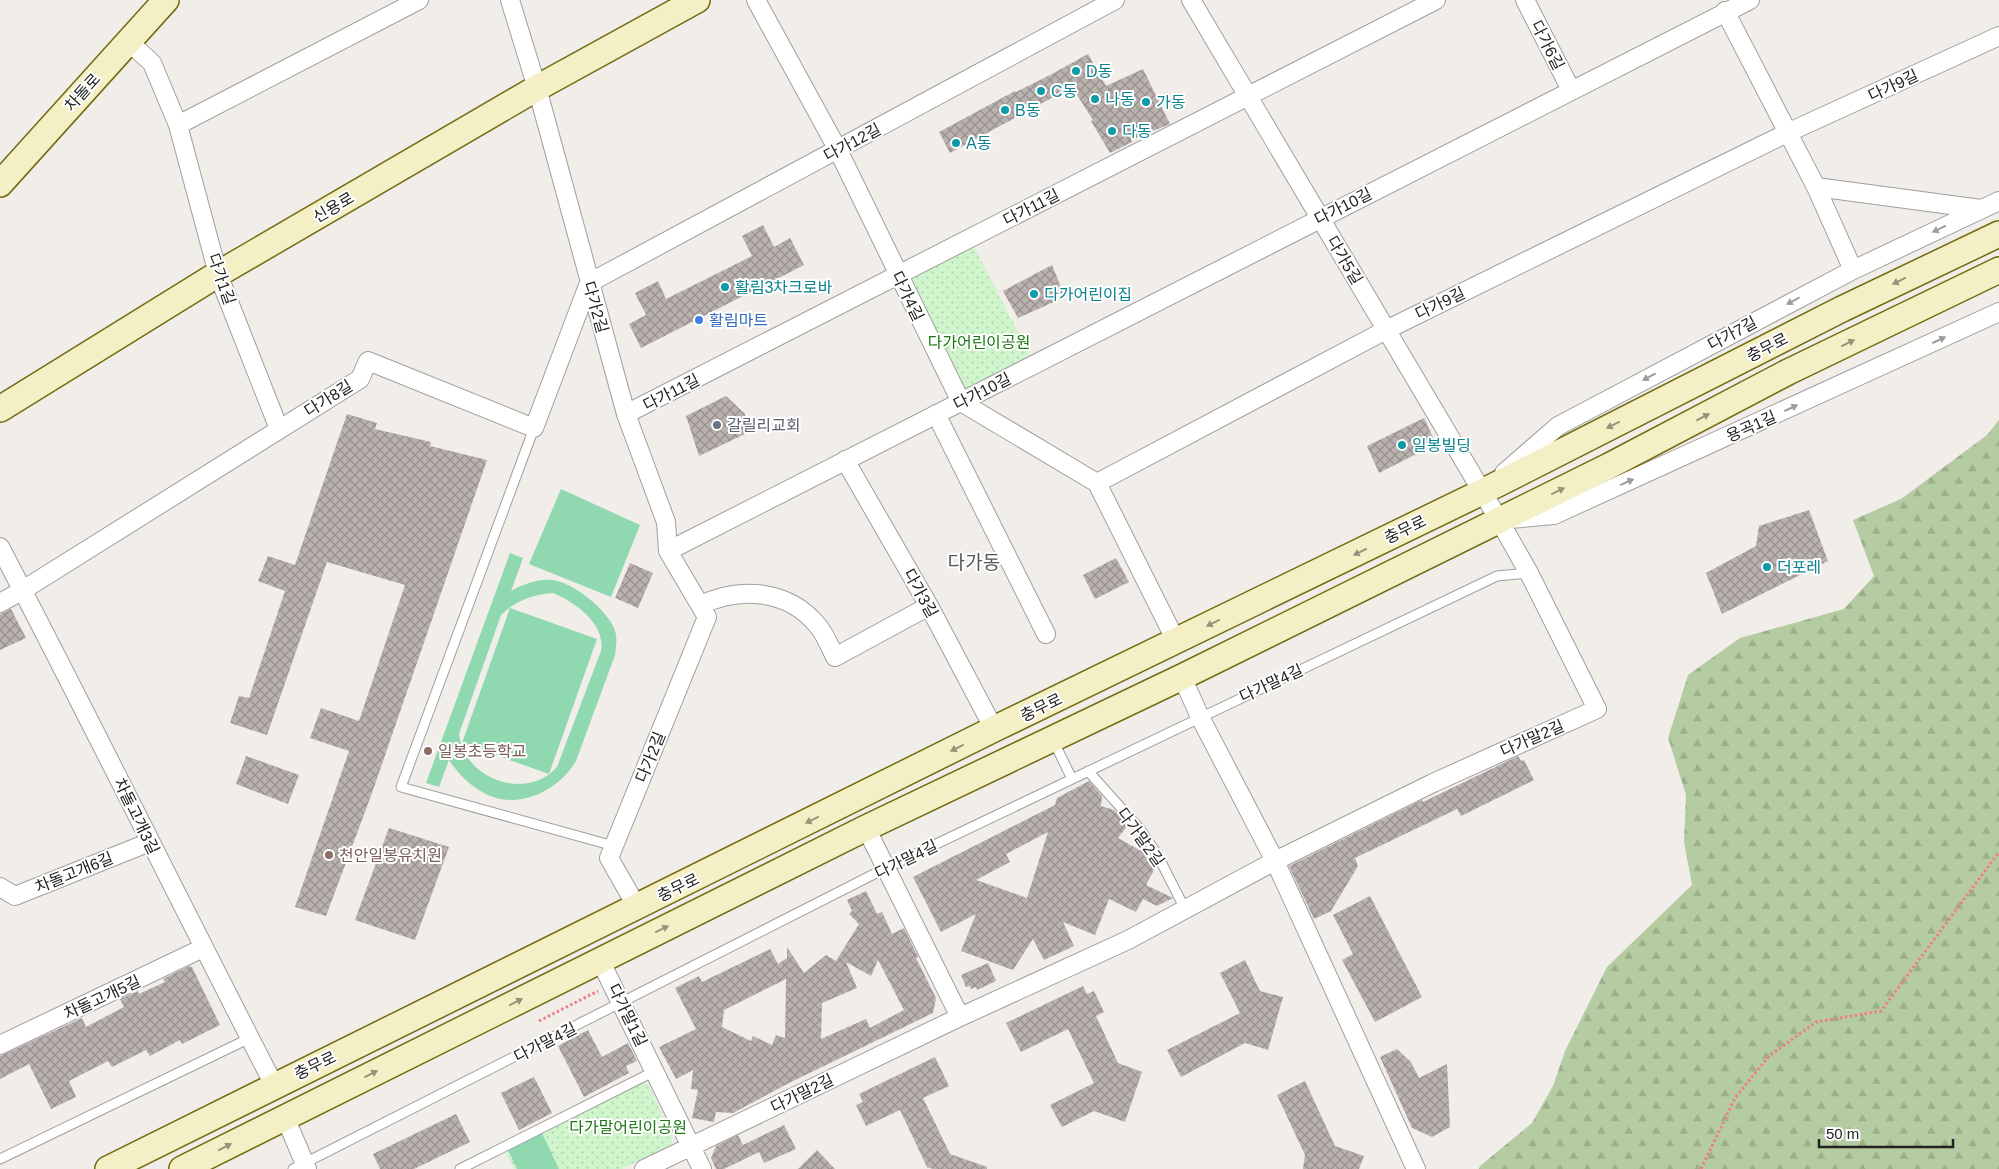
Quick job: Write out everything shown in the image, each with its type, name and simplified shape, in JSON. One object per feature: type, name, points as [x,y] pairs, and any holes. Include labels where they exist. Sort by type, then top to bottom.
[{"type":"main road","name":"차돌로","points":[[0,184],[166,0]]},
{"type":"main road","name":"신용로","points":[[0,409],[218,274],[537,88],[668,7],[697,0]]},
{"type":"main road","name":"충무로","points":[[108,1169],[994,729],[1482,492],[1842,309],[1999,234]]},
{"type":"main road","name":"충무로","points":[[182,1169],[866,828],[1182,677],[1609,466],[1788,372],[1996,272]]},
{"type":"street","points":[[178,125],[419,0]]},
{"type":"street","name":"다가2길","points":[[510,0],[537,88],[626,414],[666,522],[668,551],[708,617],[609,858],[637,907]]},
{"type":"street","name":"다가4길","points":[[756,0],[838,150],[961,402]]},
{"type":"street","name":"다가12길","points":[[589,283],[1115,0]]},
{"type":"street","name":"다가5길","points":[[1191,0],[1498,520]]},
{"type":"street","name":"다가11길","points":[[626,414],[1436,0]]},
{"type":"street","name":"다가6길","points":[[1525,0],[1571,90]]},
{"type":"street","name":"다가10길","points":[[668,551],[1725,11],[1750,0]]},
{"type":"street","points":[[1725,11],[1816,187],[1853,270]]},
{"type":"street","name":"다가9길","points":[[1097,483],[1386,330],[1787,133],[1999,36]]},
{"type":"street","name":"다가1길","points":[[128,41],[152,63],[178,125],[218,274],[278,429]]},
{"type":"street","points":[[1816,187],[1981,209]]},
{"type":"street","name":"다가7길","points":[[1482,492],[1558,426],[1853,270],[1999,201]]},
{"type":"street","points":[[534,428],[589,283]]},
{"type":"street","name":"용곡1길","points":[[1498,520],[1554,515],[1999,312]]},
{"type":"street","name":"다가8길","points":[[0,602],[23,590],[360,379],[368,361],[534,428]]},
{"type":"street","points":[[961,402],[1097,483],[1176,641]]},
{"type":"street","name":"다가10길","points":[[936,414],[1046,634]]},
{"type":"street","name":"다가3길","points":[[845,460],[929,606],[994,729]]},
{"type":"street","name":"다가말2길","points":[[644,1169],[960,1017],[1128,940],[1275,861],[1433,783],[1597,709],[1529,573],[1498,520]]},
{"type":"street","name":"차돌고개3길","points":[[0,546],[274,1085]]},
{"type":"street","points":[[701,605],[718,597],[756,593],[778,597],[799,607],[819,626],[835,656],[929,606]]},
{"type":"street","points":[[1182,677],[1200,717],[1275,861],[1416,1169]]},
{"type":"street","points":[[866,828],[960,1017]]},
{"type":"street","name":"차돌고개6길","points":[[0,887],[15,896],[150,842]]},
{"type":"street","name":"차돌고개5길","points":[[0,1045],[203,948]]},
{"type":"street","name":"다가말1길","points":[[600,960],[702,1169]]},
{"type":"street","points":[[285,1117],[302,1167]]},
{"type":"lane","points":[[534,428],[401,787],[614,846]]},
{"type":"lane","name":"다가말4길","points":[[302,1167],[886,868],[1497,576],[1529,573]]},
{"type":"lane","points":[[1052,738],[1072,779]]},
{"type":"lane","name":"다가말2길","points":[[1088,771],[1140,829],[1157,854],[1185,909]]},
{"type":"lane","points":[[0,1159],[250,1038]]},
{"type":"lane","points":[[460,1169],[655,1071]]},
{"type":"path","points":[[1701,1169],[1735,1098],[1769,1056],[1816,1022],[1881,1011],[1999,852]]},
{"type":"path","points":[[538,1021],[612,984]]},
{"type":"green space","name":"다가어린이공원","points":[[972,243],[1032,359],[972,391],[957,387],[909,288],[913,274]]},
{"type":"green space","points":[[1999,420],[1999,1169],[1479,1169],[1480,1166],[1532,1123],[1553,1086],[1565,1051],[1607,967],[1692,885],[1684,842],[1686,795],[1668,738],[1688,675],[1740,638],[1844,609],[1874,576],[1853,520],[1901,499],[1987,435]]},
{"type":"green space","points":[[561,489],[640,525],[611,597],[529,564]]},
{"type":"green space","points":[[510,553],[523,558],[511,591],[530,582],[552,580],[579,591],[604,613],[615,631],[615,655],[576,761],[558,782],[533,796],[506,800],[492,797],[470,784],[449,760],[439,787],[426,783]],"holes":[[[553,593],[579,608],[594,623],[599,632],[601,651],[557,767],[544,777],[529,783],[514,784],[498,780],[484,773],[472,763],[463,750],[459,734],[501,615],[512,606],[532,597]]]},
{"type":"green space","points":[[510,608],[597,639],[549,774],[462,743]]},
{"type":"green space","name":"다가말어린이공원","points":[[640,1082],[648,1084],[673,1137],[671,1145],[622,1169],[514,1169],[504,1149]]},
{"type":"green space","points":[[542,1133],[559,1169],[517,1169],[508,1150]]},
{"type":"building","points":[[1088,54],[1106,86],[1143,69],[1170,124],[1131,140],[1132,142],[1110,153],[1091,121],[1093,120],[1072,87],[950,153],[939,132]]},
{"type":"building","name":"활림3차크로바","points":[[763,225],[774,247],[790,238],[804,265],[641,348],[629,324],[646,315],[635,293],[658,281],[666,299],[752,256],[742,236]]},
{"type":"building","name":"다가어린이집","points":[[1052,265],[1065,297],[1018,318],[1003,291]]},
{"type":"building","name":"갈릴리교회","points":[[726,396],[745,414],[745,434],[699,456],[686,416]]},
{"type":"building","points":[[347,414],[377,423],[375,429],[431,442],[430,446],[487,460],[372,793],[326,916],[295,907],[349,751],[310,738],[321,708],[359,721],[405,585],[327,562],[267,735],[230,723],[239,696],[249,698],[285,591],[258,581],[268,556],[295,565]]},
{"type":"building","name":"일봉빌딩","points":[[1424,418],[1436,444],[1379,473],[1367,446]]},
{"type":"building","name":"더포레","points":[[1809,510],[1828,561],[1722,614],[1706,573],[1756,546],[1759,526]]},
{"type":"building","points":[[1116,558],[1129,582],[1095,599],[1083,575]]},
{"type":"building","points":[[630,563],[653,573],[638,608],[615,598]]},
{"type":"building","points":[[11,609],[26,638],[0,650],[0,614]]},
{"type":"building","points":[[246,756],[299,775],[288,804],[236,784]]},
{"type":"building","points":[[1518,756],[1521,761],[1524,760],[1534,780],[1461,816],[1457,809],[1355,858],[1358,866],[1331,911],[1314,919],[1289,866],[1422,800],[1423,802]]},
{"type":"building","points":[[1089,781],[1102,796],[1101,806],[1114,810],[1128,825],[1118,838],[1152,857],[1156,866],[1146,885],[1173,898],[1157,906],[1143,899],[1136,912],[1109,899],[1095,935],[1063,922],[1074,946],[1044,960],[1033,939],[1013,970],[961,951],[976,914],[941,932],[913,877],[1055,805],[1057,798]],"holes":[[[1048,832],[1027,898],[976,880],[1010,862],[1006,854]]]},
{"type":"building","points":[[389,828],[449,847],[415,940],[355,920]]},
{"type":"building","points":[[866,891],[877,914],[882,912],[892,934],[904,928],[918,957],[916,958],[936,998],[933,1013],[789,1083],[733,1113],[716,1112],[714,1122],[692,1118],[698,1090],[691,1089],[693,1070],[676,1079],[659,1047],[696,1029],[675,988],[699,976],[702,982],[770,949],[778,964],[787,958],[787,947],[804,973],[826,955],[836,961],[859,924],[849,914],[852,911],[847,900]],"holes":[[[878,960],[904,1010],[870,1028],[866,1019],[821,1039],[822,1003],[857,988],[846,962],[871,976]],[[786,979],[785,1038],[776,1035],[772,1045],[753,1036],[751,1041],[722,1027],[724,1010]]]},
{"type":"building","points":[[1370,896],[1422,997],[1375,1022],[1342,960],[1353,954],[1333,915]]},
{"type":"building","points":[[1245,960],[1260,991],[1283,997],[1268,1050],[1245,1043],[1181,1077],[1167,1050],[1240,1013],[1220,973]]},
{"type":"building","points":[[988,963],[996,981],[977,990],[976,987],[971,989],[970,986],[966,987],[961,975]]},
{"type":"building","points":[[189,966],[192,967],[220,1025],[182,1044],[180,1040],[150,1056],[146,1050],[112,1067],[108,1061],[69,1081],[76,1097],[51,1109],[29,1064],[0,1079],[0,1056],[82,1018],[86,1027],[124,1007],[120,999],[138,991],[139,994],[165,982],[163,979]]},
{"type":"building","points":[[1083,986],[1087,994],[1094,991],[1104,1012],[1096,1016],[1118,1063],[1142,1072],[1125,1122],[1094,1111],[1062,1127],[1050,1105],[1094,1083],[1068,1029],[1021,1052],[1006,1023]]},
{"type":"building","points":[[588,1030],[602,1057],[628,1043],[637,1061],[626,1066],[629,1073],[584,1097],[558,1046]]},
{"type":"building","points":[[1397,1049],[1411,1062],[1419,1078],[1447,1064],[1450,1127],[1432,1137],[1412,1128],[1380,1057]]},
{"type":"building","points":[[935,1057],[949,1086],[923,1098],[950,1154],[987,1167],[987,1169],[933,1169],[927,1167],[900,1110],[866,1126],[856,1105],[863,1102],[859,1094]]},
{"type":"building","points":[[534,1077],[552,1113],[519,1130],[501,1093]]},
{"type":"building","points":[[1305,1081],[1335,1146],[1364,1156],[1359,1169],[1303,1169],[1305,1155],[1277,1095]]},
{"type":"building","points":[[456,1114],[470,1142],[414,1169],[380,1169],[373,1154]]},
{"type":"building","points":[[784,1125],[796,1149],[764,1163],[759,1152],[724,1169],[716,1169],[711,1158],[716,1146],[738,1135],[743,1145]]},
{"type":"building","points":[[817,1150],[835,1169],[798,1169]]},
{"type":"place","name":"D동","points":[[1076,71]]},
{"type":"place","name":"C동","points":[[1041,91]]},
{"type":"place","name":"나동","points":[[1095,99]]},
{"type":"place","name":"가동","points":[[1146,102]]},
{"type":"place","name":"B동","points":[[1005,110]]},
{"type":"place","name":"다동","points":[[1112,131]]},
{"type":"place","name":"A동","points":[[956,143]]},
{"type":"place","name":"활림3차크로바","points":[[725,287]]},
{"type":"place","name":"다가어린이집","points":[[1034,294]]},
{"type":"place","name":"활림마트","points":[[699,320]]},
{"type":"place","name":"갈릴리교회","points":[[717,425]]},
{"type":"place","name":"일봉빌딩","points":[[1402,445]]},
{"type":"place","name":"더포레","points":[[1767,567]]},
{"type":"place","name":"일봉초등학교","points":[[428,751]]},
{"type":"place","name":"천안일봉유치원","points":[[329,855]]},
{"type":"district","name":"다가동","points":[[974,562]]}]
